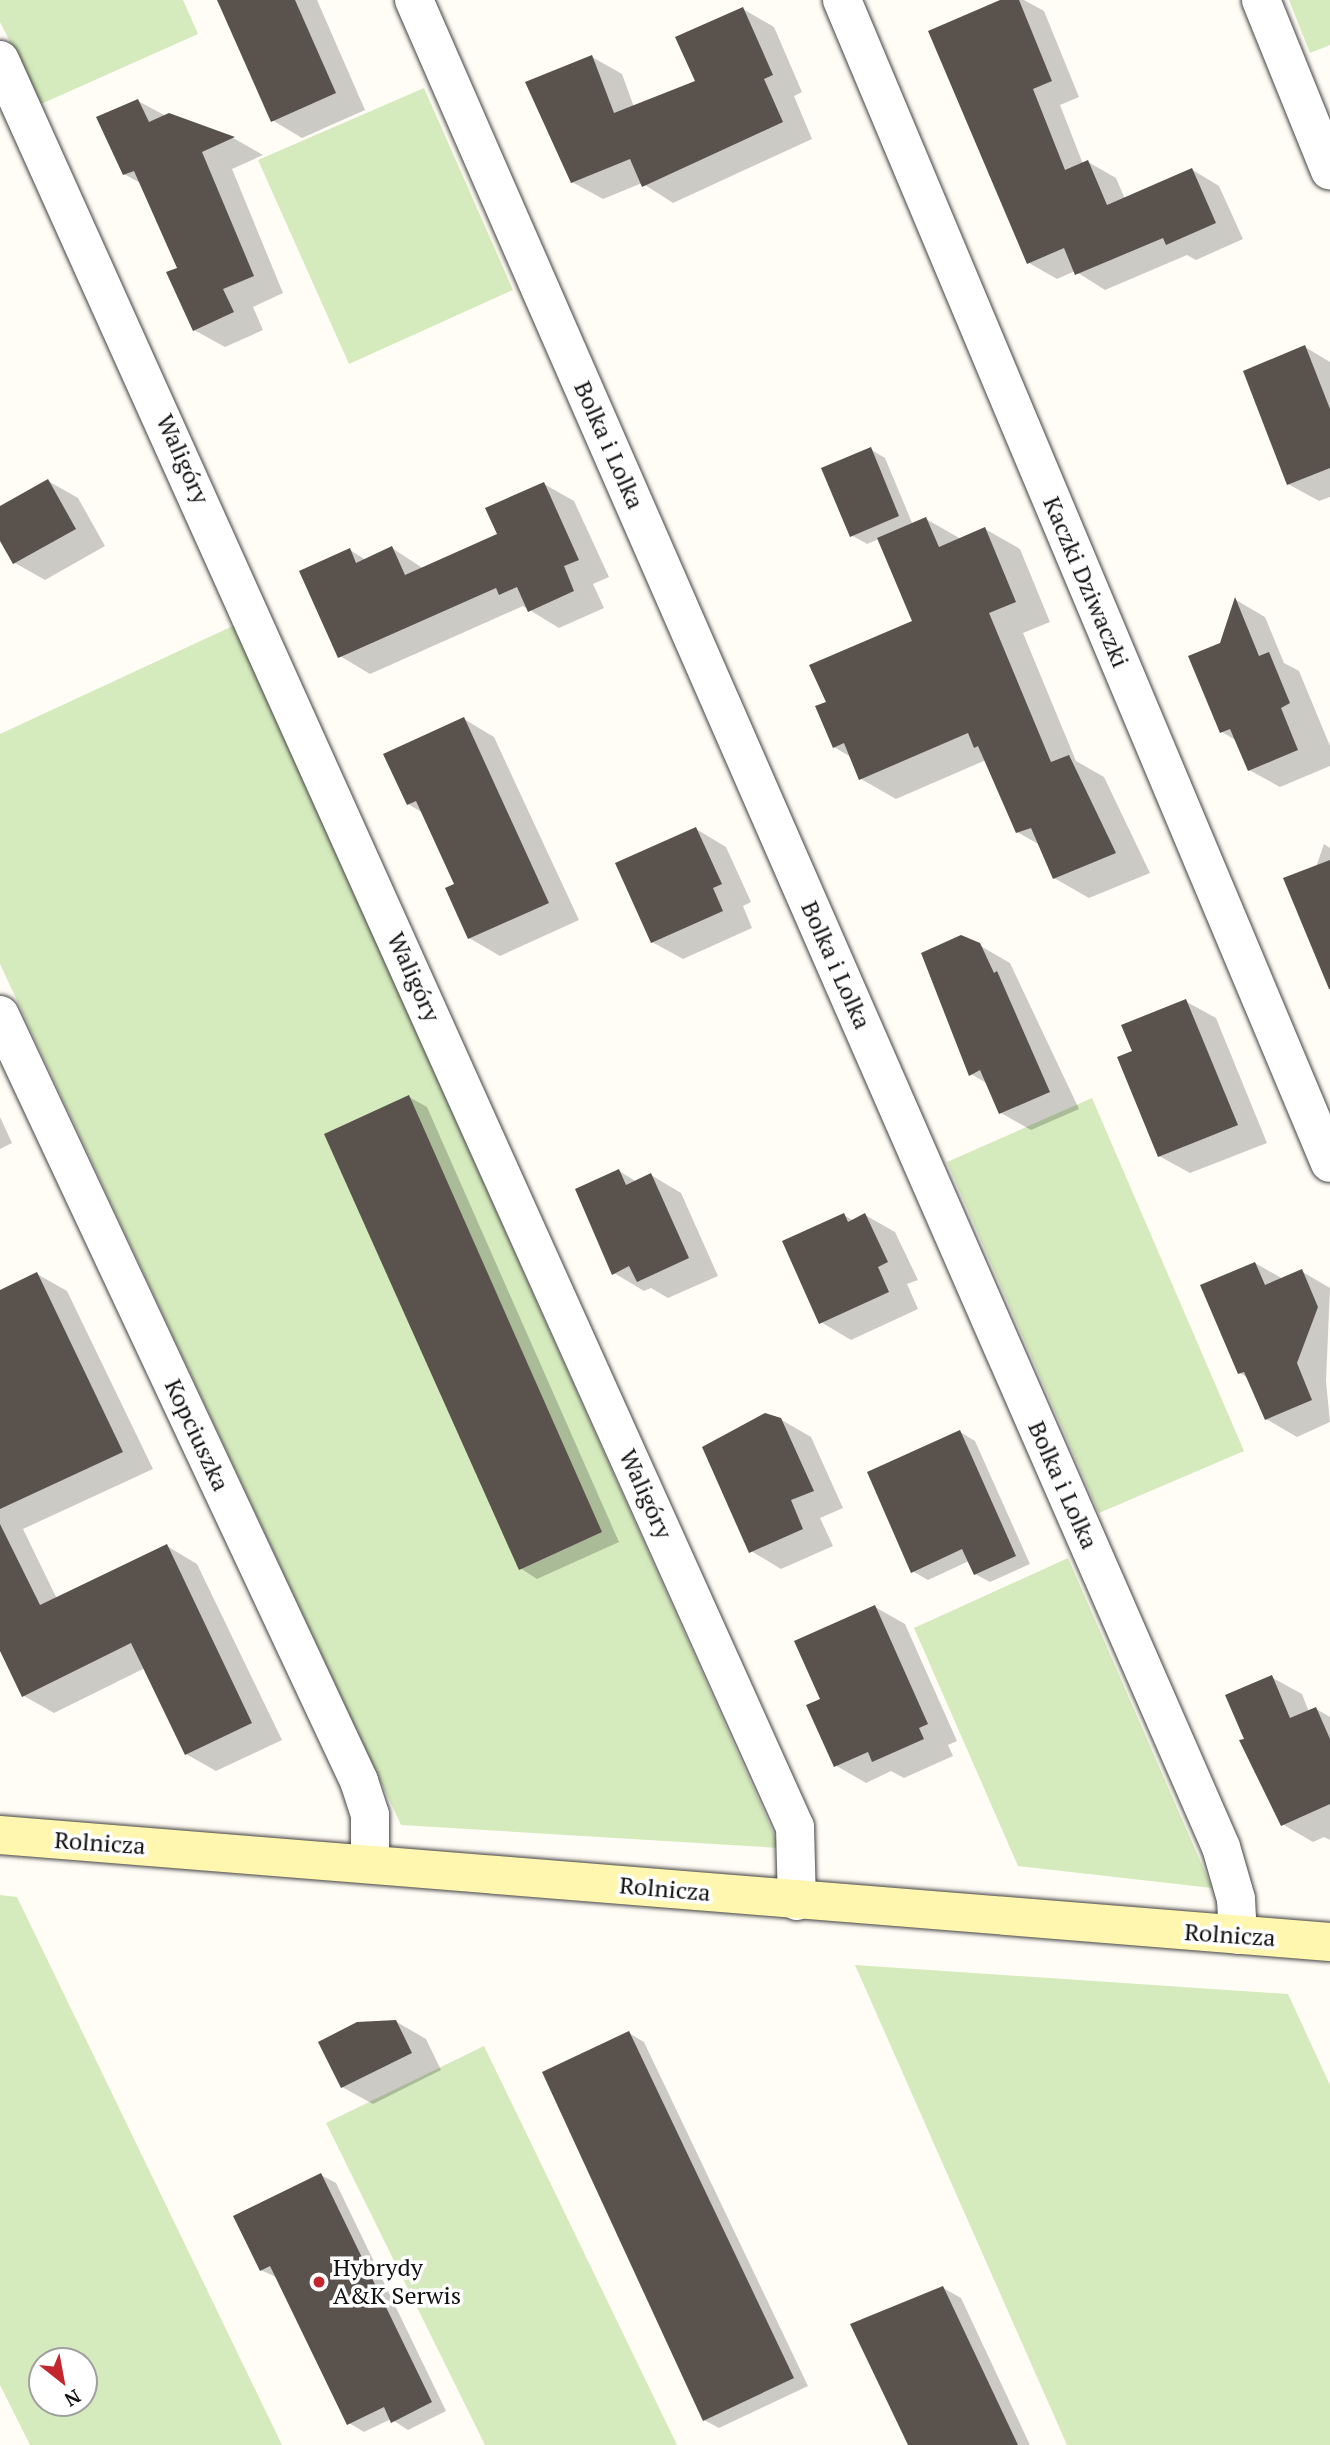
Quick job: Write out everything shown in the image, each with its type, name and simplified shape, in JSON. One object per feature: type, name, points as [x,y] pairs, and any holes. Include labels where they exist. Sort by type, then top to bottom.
[{"type":"street","name":"Bolka i Lolka","points":[[414,0],[1221,1847],[1236,1899],[1238,1935]]},
{"type":"street","name":"Kaczki Dziwaczki","points":[[842,0],[1330,1163]]},
{"type":"street","points":[[1261,0],[1330,171]]},
{"type":"street","name":"Waligóry","points":[[0,60],[795,1827],[797,1901]]},
{"type":"street","name":"Kopciuszka","points":[[0,1015],[359,1781],[370,1815],[370,1862]]},
{"type":"street","name":"Rolnicza","points":[[0,1836],[370,1862],[797,1901],[1330,1942]]},
{"type":"green space","points":[[0,0],[183,0],[198,34],[41,104],[0,22]]},
{"type":"green space","points":[[1289,0],[1330,0],[1330,45],[1310,53]]},
{"type":"green space","points":[[424,88],[513,290],[349,364],[258,160]]},
{"type":"green space","points":[[235,625],[780,1848],[401,1825],[0,964],[0,734]]},
{"type":"green space","points":[[1092,1098],[1244,1451],[1099,1513],[947,1162]]},
{"type":"green space","points":[[1068,1558],[1212,1888],[1018,1866],[914,1628]]},
{"type":"green space","points":[[0,1895],[17,1897],[282,2445],[30,2445],[0,2385]]},
{"type":"green space","points":[[855,1965],[1288,1994],[1330,2085],[1330,2445],[1067,2445]]},
{"type":"green space","points":[[484,2046],[677,2445],[485,2445],[326,2123]]},
{"type":"building","points":[[217,0],[295,0],[336,93],[271,122]]},
{"type":"building","points":[[1000,0],[1019,0],[1052,81],[1033,89],[1065,170],[1088,160],[1107,205],[1192,168],[1216,223],[1166,245],[1163,238],[1075,275],[1064,248],[1027,264],[928,31]]},
{"type":"building","points":[[743,7],[773,75],[764,79],[783,122],[642,187],[630,159],[571,183],[525,82],[592,55],[614,113],[695,81],[675,37]]},
{"type":"building","points":[[138,99],[149,122],[169,113],[235,137],[202,152],[254,276],[223,289],[234,312],[193,331],[166,272],[177,268],[134,171],[123,175],[96,117]]},
{"type":"building","points":[[1305,345],[1330,409],[1330,468],[1287,485],[1243,371]]},
{"type":"building","points":[[871,447],[899,516],[850,537],[821,468]]},
{"type":"building","points":[[48,479],[76,529],[13,564],[0,541],[0,506]]},
{"type":"building","points":[[544,482],[579,560],[564,566],[574,591],[528,612],[517,587],[499,595],[496,588],[338,658],[299,571],[350,548],[356,563],[392,546],[405,575],[497,534],[485,508]]},
{"type":"building","points":[[926,517],[939,547],[985,527],[1016,602],[989,613],[1051,762],[1069,755],[1116,853],[1053,879],[1031,828],[1016,833],[978,746],[974,748],[968,733],[859,780],[844,743],[833,748],[815,706],[826,702],[809,665],[912,621],[877,538]]},
{"type":"building","points":[[1235,597],[1259,656],[1269,652],[1290,703],[1281,708],[1298,750],[1248,771],[1230,729],[1220,733],[1188,656],[1220,643]]},
{"type":"building","points":[[464,717],[549,903],[468,939],[445,888],[454,884],[416,801],[407,805],[383,754]]},
{"type":"building","points":[[696,827],[722,884],[713,888],[723,911],[651,943],[615,863]]},
{"type":"building","points":[[1330,860],[1330,989],[1329,989],[1283,878]]},
{"type":"building","points":[[961,935],[980,943],[994,973],[997,971],[1050,1092],[999,1114],[980,1070],[969,1076],[921,953]]},
{"type":"building","points":[[1186,999],[1238,1125],[1158,1157],[1117,1057],[1132,1051],[1121,1025]]},
{"type":"building","points":[[409,1095],[602,1532],[519,1570],[324,1134]]},
{"type":"building","points":[[619,1169],[626,1185],[651,1173],[689,1258],[637,1282],[629,1266],[612,1275],[575,1189]]},
{"type":"building","points":[[844,1213],[848,1222],[865,1213],[888,1262],[878,1267],[889,1292],[819,1324],[782,1241]]},
{"type":"building","points":[[1255,1262],[1265,1285],[1302,1269],[1318,1307],[1297,1363],[1312,1400],[1265,1420],[1244,1372],[1238,1374],[1200,1285]]},
{"type":"building","points":[[37,1272],[123,1452],[0,1509],[0,1290]]},
{"type":"building","points":[[765,1413],[781,1418],[814,1491],[791,1500],[803,1529],[749,1553],[702,1447]]},
{"type":"building","points":[[960,1430],[1016,1556],[974,1575],[962,1549],[911,1573],[867,1472]]},
{"type":"building","points":[[0,1524],[40,1605],[167,1544],[252,1723],[185,1755],[131,1643],[22,1697],[0,1651]]},
{"type":"building","points":[[875,1605],[928,1724],[919,1728],[924,1739],[872,1762],[868,1752],[834,1767],[806,1705],[820,1699],[794,1641]]},
{"type":"building","points":[[1272,1675],[1290,1718],[1316,1707],[1330,1739],[1330,1804],[1281,1826],[1239,1740],[1244,1739],[1225,1695]]},
{"type":"building","points":[[396,2020],[412,2053],[341,2088],[318,2042],[357,2022]]},
{"type":"building","points":[[629,2031],[794,2378],[703,2421],[542,2072]]},
{"type":"building","points":[[321,2173],[432,2402],[391,2423],[384,2407],[347,2425],[270,2266],[260,2271],[233,2216]]},
{"type":"building","points":[[943,2286],[1018,2445],[908,2445],[850,2324]]},
{"type":"place","name":"Hybrydy A&K Serwis","points":[[319,2282]]}]
